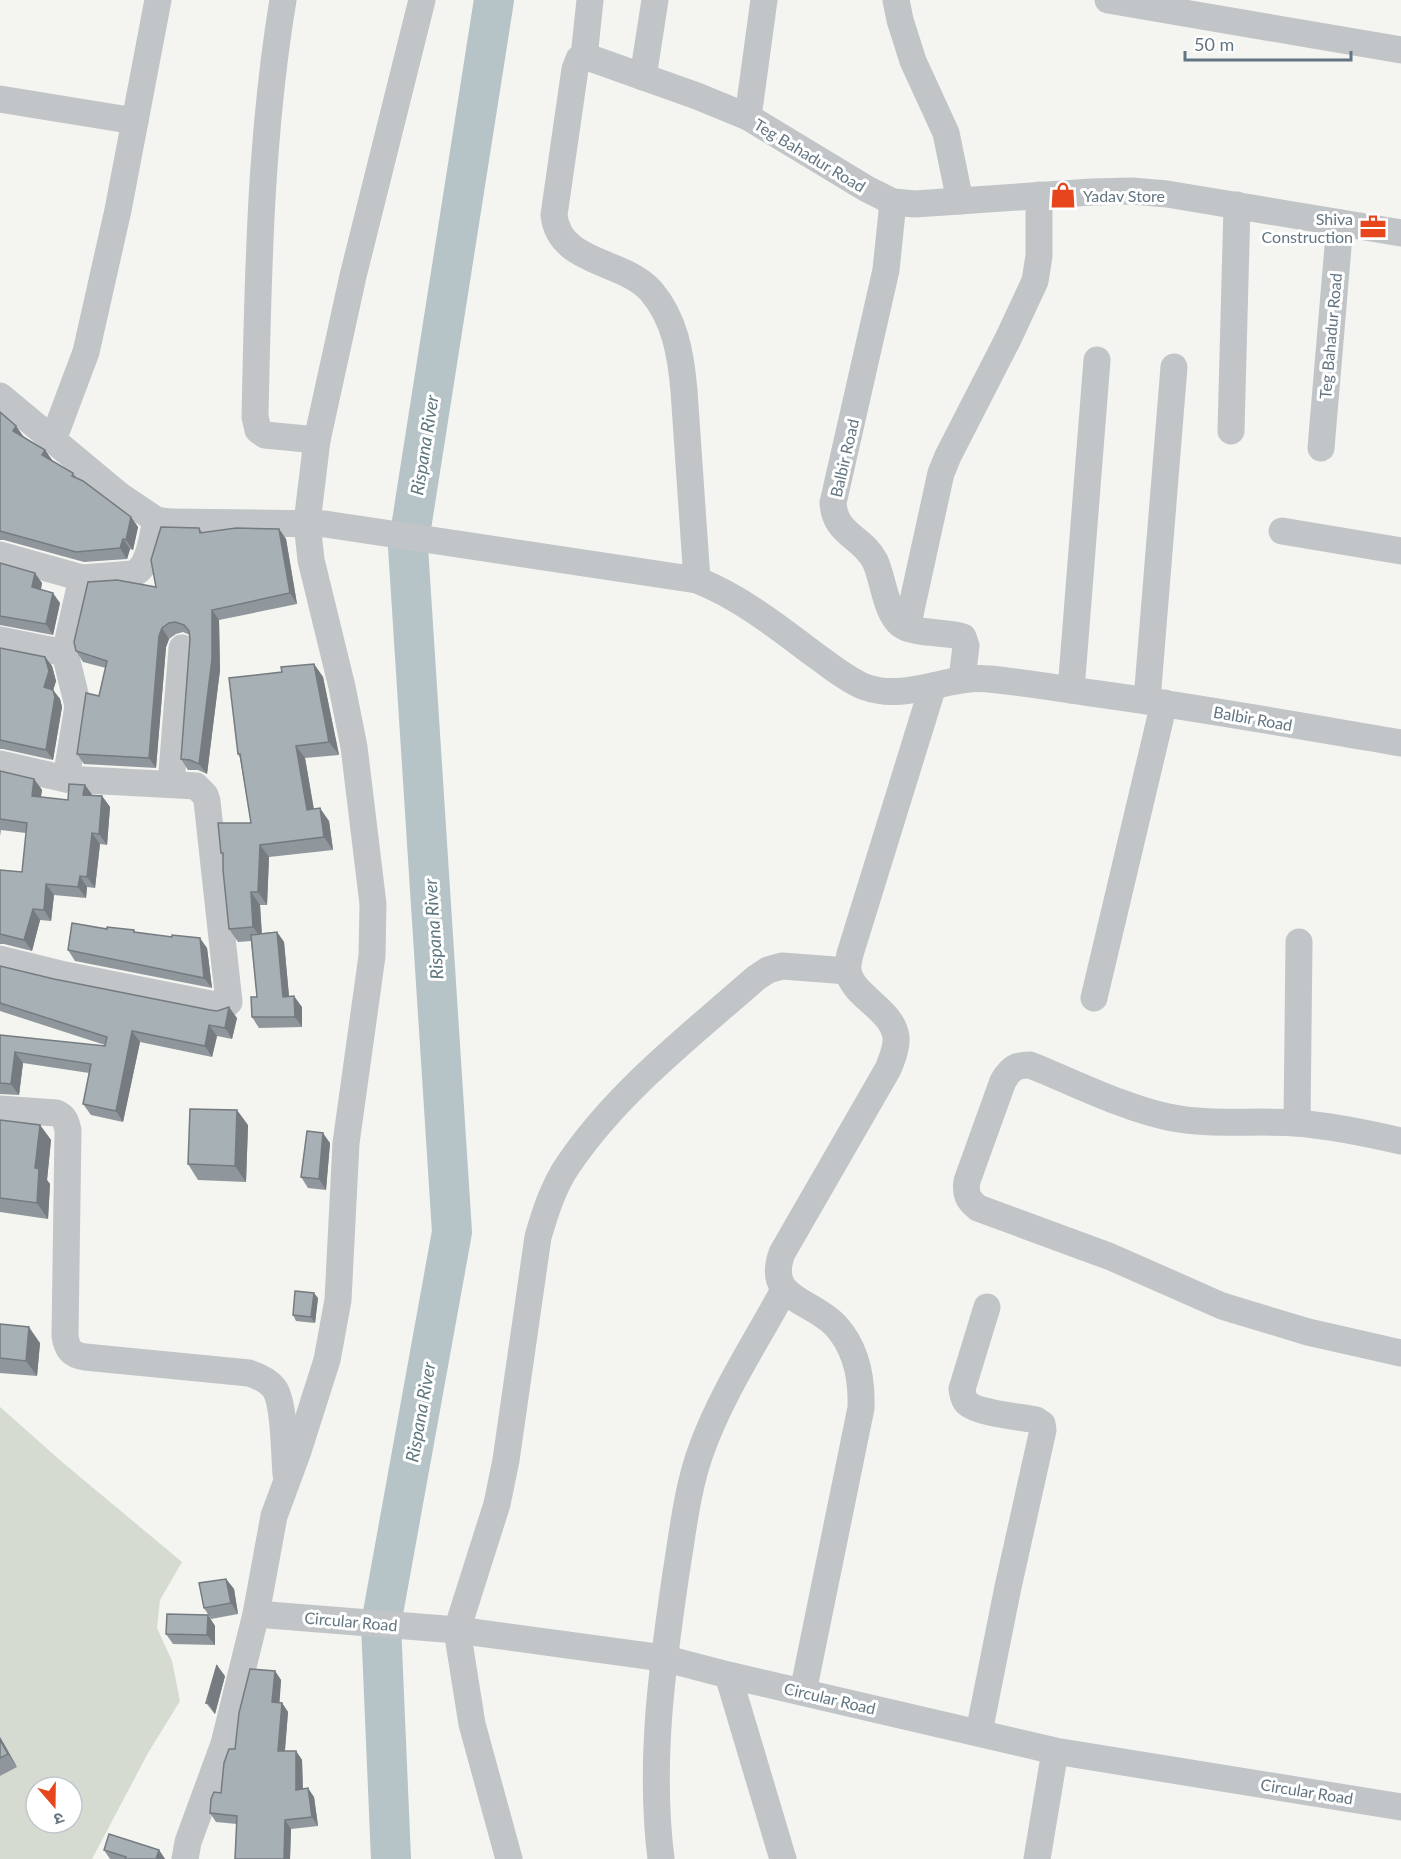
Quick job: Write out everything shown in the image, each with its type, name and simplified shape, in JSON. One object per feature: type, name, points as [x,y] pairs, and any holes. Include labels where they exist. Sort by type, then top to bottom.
[{"type":"street","points":[[52,440],[86,352],[118,210],[158,0]]},
{"type":"street","points":[[283,0],[274,53],[265,151],[259,262],[255,417],[258,430],[265,435],[317,440]]},
{"type":"street","points":[[185,1859],[188,1842],[224,1744],[256,1614],[274,1516],[327,1360],[338,1300],[346,1143],[374,931],[373,904],[354,747],[311,560],[316,524],[317,440],[353,276],[422,0]]},
{"type":"street","points":[[590,0],[587,58],[579,59],[575,69],[554,215],[555,227],[569,246],[650,289],[663,308],[674,331],[681,362],[684,391],[697,580]]},
{"type":"street","points":[[643,77],[656,0]]},
{"type":"street","points":[[748,117],[764,0]]},
{"type":"street","points":[[896,0],[913,61],[946,133],[960,201]]},
{"type":"street","points":[[1108,0],[1255,12],[1401,50]]},
{"type":"street","name":"Teg Bahadur Road","points":[[587,58],[748,117],[892,202],[915,204],[1132,191],[1167,194],[1401,233]]},
{"type":"street","points":[[0,99],[135,121]]},
{"type":"street","points":[[962,679],[966,646],[963,637],[907,628],[941,473],[1035,281],[1039,255],[1039,195]]},
{"type":"street","name":"Balbir Road","points":[[892,202],[886,270],[833,504],[837,523],[871,554],[879,571],[892,613],[898,623],[907,628]]},
{"type":"street","points":[[1231,431],[1237,205]]},
{"type":"street","name":"Teg Bahadur Road","points":[[1321,448],[1340,223]]},
{"type":"street","points":[[1071,690],[1097,360]]},
{"type":"street","points":[[1094,998],[1156,701],[1174,368]]},
{"type":"street","points":[[0,396],[119,495],[156,520],[145,563],[140,571],[133,574],[82,578],[0,555]]},
{"type":"street","name":"Balbir Road","points":[[156,520],[316,524],[697,580],[716,588],[753,611],[848,678],[865,687],[882,691],[904,691],[962,679],[1005,681],[1156,701],[1401,743]]},
{"type":"street","points":[[1282,531],[1401,551]]},
{"type":"street","points":[[66,779],[78,706],[65,653],[82,578]]},
{"type":"street","points":[[0,640],[65,653]]},
{"type":"street","points":[[171,784],[182,648]]},
{"type":"street","points":[[803,1692],[861,1408],[862,1387],[848,1341],[835,1324],[784,1290],[778,1278],[777,1266],[782,1253],[888,1069],[894,1051],[896,1036],[891,1023],[854,983],[848,971],[850,954],[933,686]]},
{"type":"street","points":[[0,764],[66,779],[196,786],[205,795],[230,991],[229,1002],[221,1006],[65,975],[0,958]]},
{"type":"street","points":[[1297,1123],[1299,942]]},
{"type":"street","points":[[509,1859],[472,1724],[457,1630],[497,1504],[538,1237],[546,1212],[567,1166],[598,1127],[641,1081],[756,978],[768,969],[782,966],[848,971]]},
{"type":"street","points":[[1401,1141],[1297,1123],[1219,1122],[1168,1117],[1139,1108],[1030,1065],[1019,1065],[1010,1069],[1003,1081],[967,1180],[965,1192],[970,1202],[978,1208],[1111,1257],[1222,1306],[1308,1332],[1401,1353]]},
{"type":"street","points":[[0,1109],[56,1113],[62,1115],[66,1122],[68,1130],[65,1336],[70,1352],[85,1357],[249,1373],[261,1377],[274,1389],[280,1406],[287,1481]]},
{"type":"street","points":[[661,1859],[656,1755],[663,1658],[694,1470],[713,1420],[784,1290]]},
{"type":"street","points":[[979,1732],[1043,1430],[1042,1424],[1036,1419],[978,1408],[969,1405],[964,1399],[962,1389],[987,1307]]},
{"type":"street","name":"Circular Road","points":[[256,1614],[457,1630],[663,1658],[1055,1750],[1401,1807]]},
{"type":"street","points":[[728,1675],[783,1859]]},
{"type":"street","points":[[1037,1859],[1055,1750]]},
{"type":"shaded area","points":[[0,1407],[182,1562],[160,1600],[157,1628],[172,1661],[180,1701],[148,1753],[92,1859],[0,1859]]},
{"type":"building","points":[[0,412],[16,426],[13,431],[45,450],[42,455],[73,473],[72,476],[83,481],[131,517],[126,540],[123,539],[120,548],[76,552],[0,531]]},
{"type":"building","points":[[161,527],[199,528],[200,533],[236,528],[279,529],[290,593],[212,610],[212,659],[199,764],[181,759],[190,639],[189,631],[184,625],[175,622],[162,628],[159,636],[149,758],[77,754],[86,693],[99,696],[107,661],[76,651],[74,642],[88,582],[117,580],[156,587],[151,560]]},
{"type":"building","points":[[0,563],[35,573],[32,587],[53,593],[46,624],[0,616]]},
{"type":"building","points":[[0,648],[45,657],[49,671],[44,687],[53,690],[55,697],[46,750],[0,740]]},
{"type":"building","points":[[314,664],[329,742],[296,746],[307,810],[320,808],[324,837],[260,845],[258,892],[251,892],[253,927],[229,929],[223,853],[221,853],[218,823],[251,823],[240,754],[238,754],[229,678],[282,672],[281,667]]},
{"type":"building","points":[[0,771],[34,779],[32,796],[68,800],[69,784],[85,785],[83,795],[102,796],[99,834],[92,833],[87,877],[80,876],[78,887],[46,884],[44,910],[33,909],[24,940],[0,934],[0,870],[22,872],[27,823],[0,819]]},
{"type":"building","points":[[72,923],[172,937],[172,935],[200,938],[204,978],[68,950]]},
{"type":"building","points":[[277,932],[283,997],[294,996],[295,1017],[252,1017],[251,997],[257,997],[251,935]]},
{"type":"building","points":[[0,966],[210,1010],[217,1011],[229,1007],[225,1028],[209,1025],[205,1046],[132,1031],[116,1111],[83,1104],[91,1064],[15,1052],[11,1084],[0,1083],[0,1035],[105,1046],[107,1037],[0,1003]]},
{"type":"building","points":[[190,1109],[237,1110],[235,1166],[188,1164]]},
{"type":"building","points":[[0,1120],[40,1125],[35,1168],[39,1169],[37,1203],[0,1198]]},
{"type":"building","points":[[307,1131],[323,1133],[319,1179],[301,1177]]},
{"type":"building","points":[[295,1291],[314,1293],[311,1317],[293,1315]]},
{"type":"building","points":[[0,1324],[29,1327],[26,1361],[0,1358]]},
{"type":"building","points":[[226,1579],[231,1603],[204,1608],[199,1583]]},
{"type":"building","points":[[167,1614],[208,1615],[207,1635],[166,1634]]},
{"type":"building","points":[[217,1665],[208,1703],[206,1703]]},
{"type":"building","points":[[250,1669],[275,1671],[272,1702],[282,1703],[278,1751],[296,1751],[296,1790],[308,1788],[312,1817],[285,1820],[284,1859],[235,1859],[237,1816],[210,1813],[214,1792],[221,1793],[224,1763],[229,1749],[235,1749],[239,1713]]},
{"type":"building","points":[[0,1740],[8,1754],[0,1758]]},
{"type":"building","points":[[109,1834],[159,1850],[156,1859],[125,1859],[126,1857],[104,1850]]},
{"type":"waterway","name":"Rispana River","points":[[391,1859],[381,1624],[452,1232],[408,547],[494,0]]},
{"type":"place","name":"Yadav Store","points":[[1063,195]]},
{"type":"place","name":"Shiva Construction","points":[[1373,227]]}]
